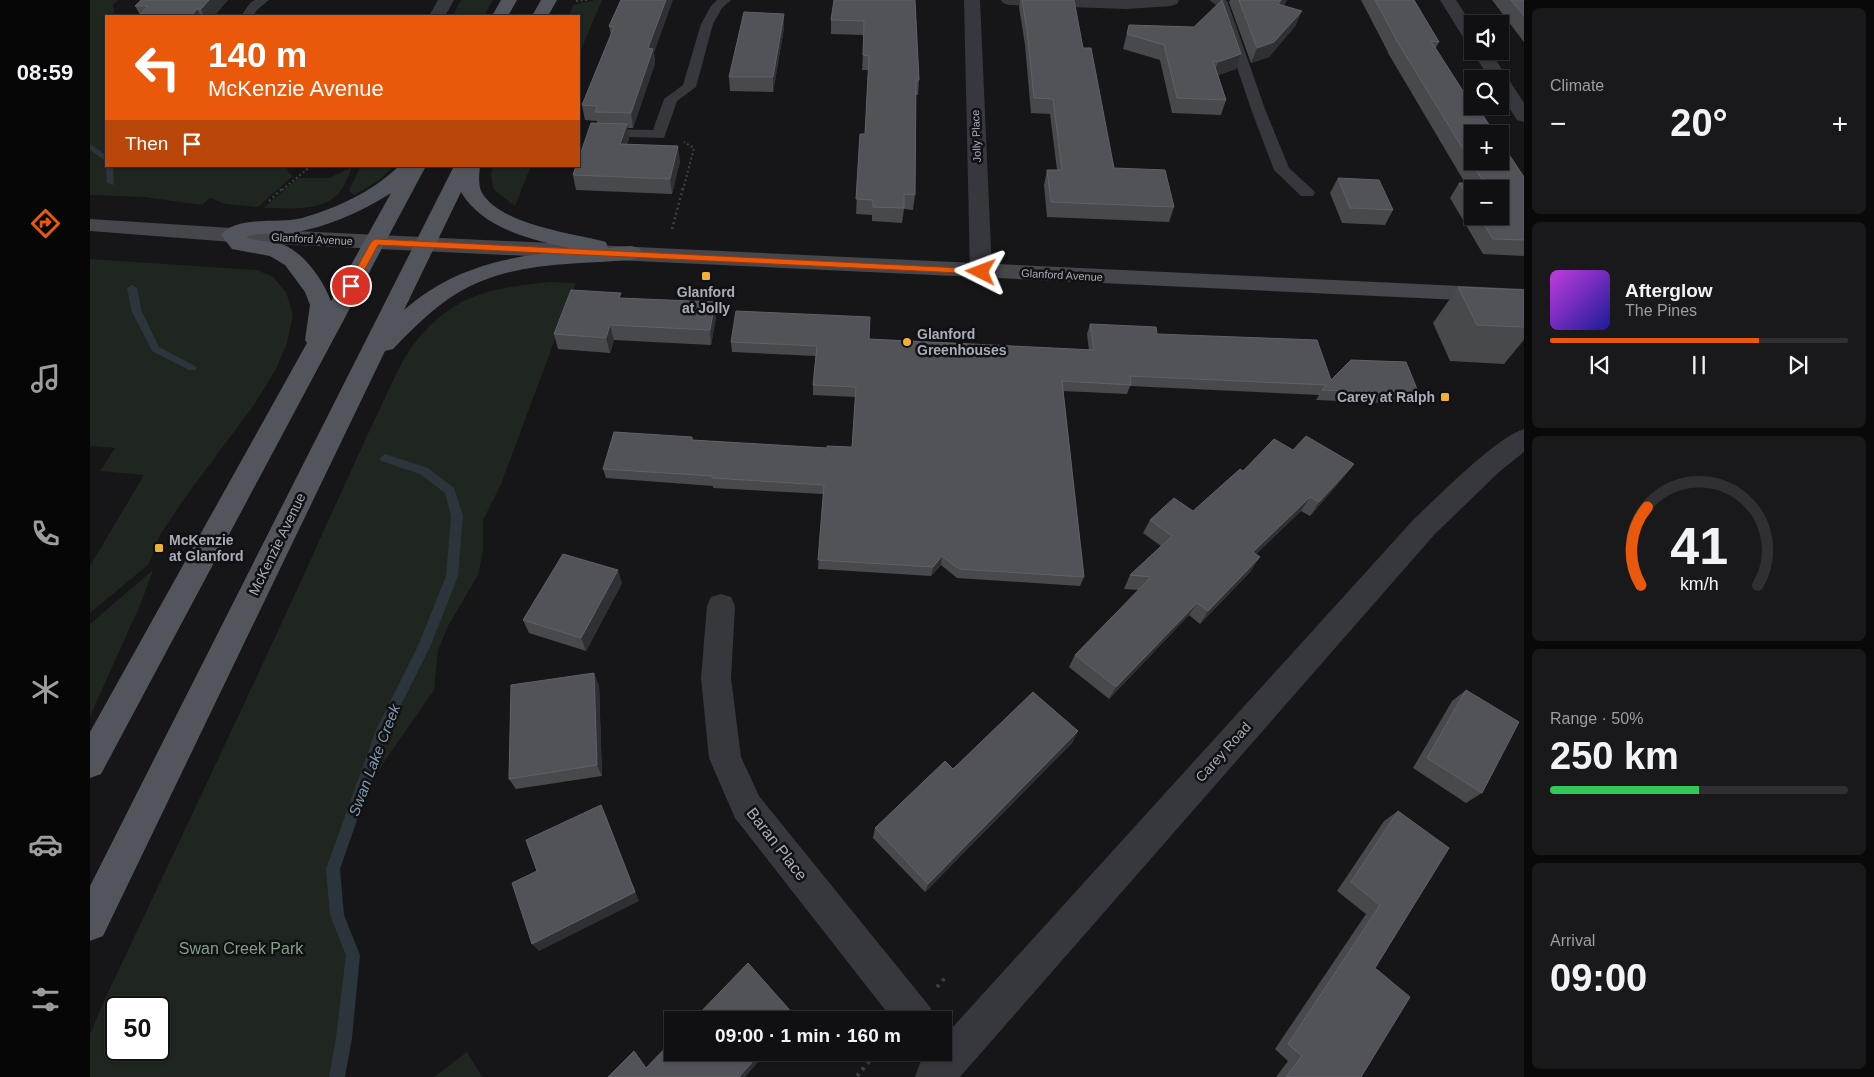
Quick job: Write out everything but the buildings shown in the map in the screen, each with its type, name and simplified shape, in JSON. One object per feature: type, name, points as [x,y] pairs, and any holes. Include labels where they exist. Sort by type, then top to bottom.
[{"type":"main road","points":[[501,15],[509,0]]},
{"type":"main road","points":[[541,15],[549,0]]},
{"type":"main road","points":[[315,352],[321,317],[321,305],[316,291],[286,254],[276,250],[240,244],[232,235],[253,228],[278,229],[296,227],[333,214],[380,191],[398,179],[408,167]]},
{"type":"main road","points":[[90,763],[415,167]]},
{"type":"main road","name":"McKenzie Avenue","points":[[90,923],[464,167]]},
{"type":"main road","points":[[470,167],[469,186],[473,196],[487,210],[507,222],[551,237],[632,253]]},
{"type":"main road","name":"Glanford Avenue","points":[[90,225],[232,235],[632,253],[981,272],[1524,296]]},
{"type":"main road","points":[[367,362],[417,310],[450,287],[486,271],[543,260],[632,253]]},
{"type":"street","points":[[438,15],[446,0]]},
{"type":"street","name":"Jolly Place","points":[[972,0],[981,272]]},
{"type":"street","points":[[1009,0],[1127,4],[1174,1]]},
{"type":"street","points":[[1448,0],[1464,25]]},
{"type":"street","points":[[1509,94],[1524,116]]},
{"type":"street","points":[[1446,293],[1482,298],[1524,309]]},
{"type":"street","name":"Carey Road","points":[[942,1063],[1424,526],[1490,465],[1524,438]]},
{"type":"street","name":"Baran Place","points":[[721,606],[716,678],[726,758],[747,807],[910,1011]]},
{"type":"lane","points":[[249,15],[254,6],[263,0]]},
{"type":"lane","points":[[599,133],[659,135],[671,99],[689,87],[707,24],[717,6],[725,0]]},
{"type":"lane","points":[[1215,0],[1222,3],[1258,109],[1282,170],[1307,194]]},
{"type":"path","points":[[659,135],[672,136],[694,148],[671,232]]},
{"type":"path","points":[[268,202],[310,167]]},
{"type":"path","points":[[857,1076],[870,1061]]},
{"type":"green space","points":[[90,0],[118,0],[113,5],[115,15],[105,15],[105,167],[286,167],[293,176],[258,207],[226,204],[210,198],[202,205],[144,197],[90,195]]},
{"type":"green space","points":[[461,0],[493,0],[485,15],[454,15]]},
{"type":"green space","points":[[602,0],[580,53],[580,15],[569,15],[573,5]]},
{"type":"green space","points":[[352,167],[342,189],[337,195],[322,204],[303,208],[264,208],[298,178],[329,178]]},
{"type":"green space","points":[[360,167],[393,167],[379,180],[355,195],[350,192],[350,188]]},
{"type":"green space","points":[[493,167],[531,167],[515,206],[494,190],[491,176]]},
{"type":"green space","points":[[90,259],[257,270],[273,277],[286,292],[293,315],[287,343],[276,369],[254,405],[189,492],[160,535],[149,564],[90,613],[90,566],[144,475],[100,471],[115,448],[90,446]]},
{"type":"green space","name":"Swan Creek Park","points":[[550,282],[576,283],[501,484],[483,520],[483,551],[478,575],[448,626],[438,650],[434,690],[386,759],[358,804],[347,839],[333,869],[337,915],[353,955],[344,1038],[337,1077],[90,1077],[90,1034],[105,999],[105,1061],[170,1061],[170,996],[106,996],[401,363],[417,340],[447,312],[477,296],[510,287]]},
{"type":"green space","points":[[153,570],[141,603],[90,716],[90,624]]},
{"type":"green space","points":[[467,1052],[482,1077],[434,1077]]},
{"type":"waterway","name":"Swan Lake Creek","points":[[90,146],[105,158]]},
{"type":"waterway","name":"Swan Lake Creek","points":[[109,167],[111,183]]},
{"type":"waterway","name":"Swan Lake Creek","points":[[132,288],[137,312],[155,349],[192,368]]},
{"type":"waterway","name":"Swan Lake Creek","points":[[337,1077],[344,1038],[353,955],[337,915],[333,869],[382,730],[424,647],[452,576],[457,516],[450,491],[424,471],[385,458]]},
{"type":"place","name":"Glanford at Jolly","points":[[706,276]]},
{"type":"place","name":"Glanford Greenhouses","points":[[907,342]]},
{"type":"place","name":"Carey at Ralph","points":[[1445,397]]},
{"type":"place","name":"McKenzie at Glanford","points":[[159,548]]},
{"type":"route","points":[[351,286],[375,242],[454,244],[981,272]]}]
